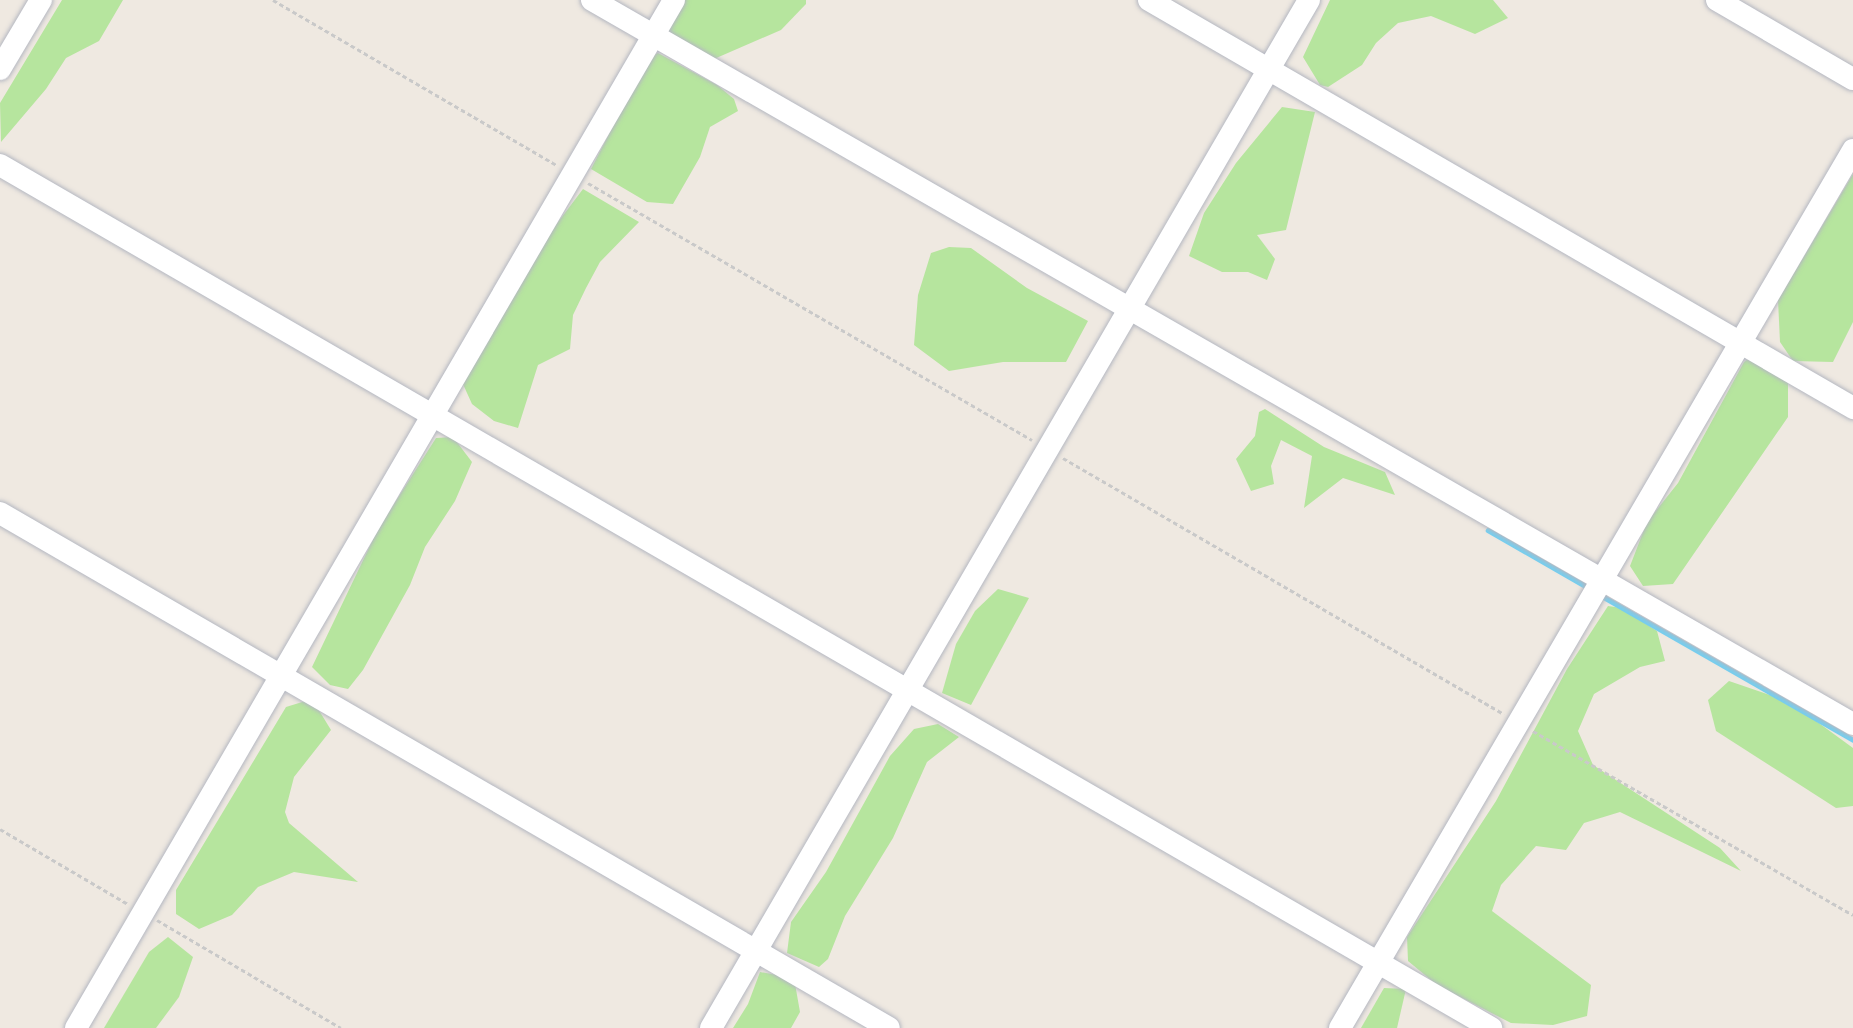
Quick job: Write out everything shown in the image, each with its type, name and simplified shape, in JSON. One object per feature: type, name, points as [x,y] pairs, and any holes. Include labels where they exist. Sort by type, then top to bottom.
[{"type":"street","points":[[0,69],[41,0]]},
{"type":"street","points":[[592,0],[1853,724]]},
{"type":"street","points":[[76,1028],[674,0]]},
{"type":"street","points":[[1149,0],[1853,408]]},
{"type":"street","points":[[711,1028],[1127,307],[1309,0]]},
{"type":"street","points":[[1718,0],[1853,79]]},
{"type":"street","points":[[1340,1028],[1738,342],[1853,150]]},
{"type":"street","points":[[0,165],[1491,1028]]},
{"type":"street","points":[[0,513],[889,1028]]},
{"type":"path","points":[[0,829],[341,1028]]},
{"type":"green space","points":[[62,0],[123,0],[99,41],[66,58],[46,89],[1,142],[0,103]]},
{"type":"green space","points":[[679,0],[806,0],[806,4],[781,30],[714,59],[661,33]]},
{"type":"green space","points":[[1330,0],[1493,0],[1508,18],[1475,34],[1431,16],[1398,23],[1376,43],[1362,65],[1328,87],[1320,85],[1303,57]]},
{"type":"green space","points":[[658,53],[717,85],[734,99],[738,111],[710,127],[700,157],[673,204],[647,202],[591,169],[648,58]]},
{"type":"green space","points":[[1282,107],[1315,112],[1286,230],[1257,235],[1275,259],[1267,280],[1248,272],[1222,272],[1189,256],[1204,213],[1236,163]]},
{"type":"green space","points":[[1853,174],[1853,322],[1833,362],[1793,361],[1780,342],[1778,300]]},
{"type":"green space","points":[[583,189],[639,222],[600,262],[573,315],[570,349],[538,365],[518,428],[494,421],[472,404],[462,382],[552,230]]},
{"type":"green space","points":[[949,247],[971,248],[1027,288],[1088,321],[1066,362],[1003,362],[949,371],[914,345],[918,295],[931,253]]},
{"type":"green space","points":[[1758,352],[1788,378],[1788,417],[1673,584],[1643,586],[1630,566],[1647,522],[1678,483],[1744,362]]},
{"type":"green space","points":[[1265,409],[1324,447],[1385,472],[1395,495],[1343,478],[1304,508],[1312,456],[1281,440],[1271,466],[1274,484],[1251,491],[1236,459],[1255,436],[1259,412]]},
{"type":"green space","points":[[453,437],[472,462],[455,501],[425,547],[410,585],[363,670],[348,689],[330,685],[312,667],[378,529],[436,438]]},
{"type":"green space","points":[[998,589],[1029,598],[971,705],[942,693],[956,644],[975,611]]},
{"type":"green space","points":[[1608,606],[1622,608],[1657,631],[1665,661],[1640,667],[1594,694],[1578,731],[1593,765],[1720,848],[1741,871],[1620,812],[1584,823],[1566,850],[1536,846],[1501,885],[1492,911],[1591,985],[1587,1016],[1553,1025],[1511,1023],[1437,985],[1408,961],[1407,937],[1496,801],[1567,669]]},
{"type":"green space","points":[[1729,681],[1790,702],[1853,748],[1853,806],[1836,808],[1716,731],[1708,700]]},
{"type":"green space","points":[[312,699],[331,730],[294,777],[285,812],[289,823],[358,882],[294,872],[258,887],[232,915],[199,929],[176,914],[176,890],[286,707]]},
{"type":"green space","points":[[938,724],[959,737],[927,762],[893,838],[845,916],[828,959],[819,967],[787,953],[791,922],[826,872],[890,756],[914,729]]},
{"type":"green space","points":[[168,937],[193,957],[179,997],[156,1028],[104,1028],[149,952]]},
{"type":"green space","points":[[760,972],[794,978],[800,1012],[791,1028],[733,1028],[748,1004]]},
{"type":"green space","points":[[1384,988],[1406,989],[1397,1028],[1361,1028]]},
{"type":"waterway","points":[[1488,530],[1589,588]]},
{"type":"waterway","points":[[1602,596],[1853,740]]}]
